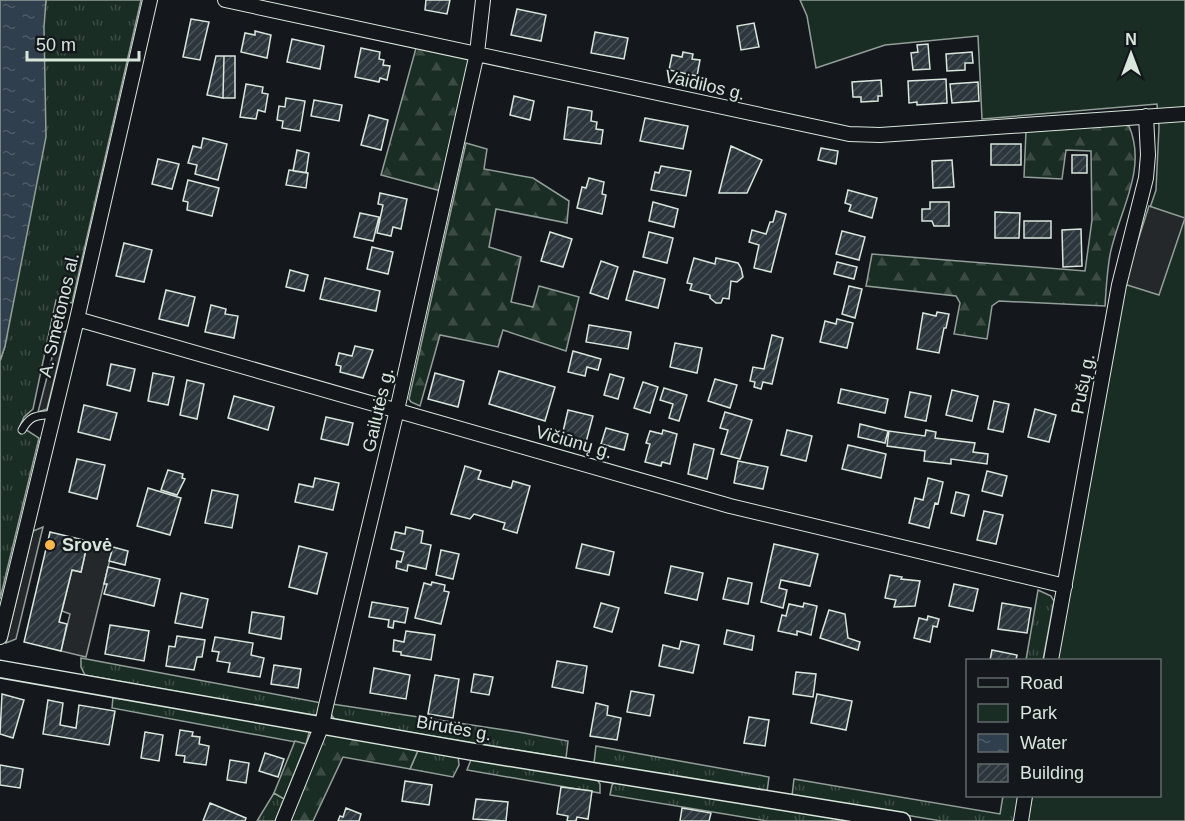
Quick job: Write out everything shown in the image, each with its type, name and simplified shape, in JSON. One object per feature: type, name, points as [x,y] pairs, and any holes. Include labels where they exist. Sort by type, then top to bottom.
[{"type":"street","name":"A. Smetonos al.","points":[[0,637],[77,319],[150,0]]},
{"type":"street","name":"Vaidilos g.","points":[[225,0],[849,134],[880,135],[1185,114]]},
{"type":"street","name":"Gailutės g.","points":[[283,821],[322,725],[397,410],[477,53],[483,0]]},
{"type":"street","name":"Pušų g.","points":[[1051,659],[1119,285],[1146,178],[1148,155],[1146,116]]},
{"type":"street","name":"Vičiūnų g.","points":[[77,319],[730,506],[1065,586]]},
{"type":"street","name":"Birutės g.","points":[[0,669],[902,821]]},
{"type":"street","points":[[1021,821],[1025,797]]},
{"type":"lane","points":[[22,430],[28,419],[34,416],[54,414]]},
{"type":"green space","points":[[46,0],[141,0],[72,303],[56,300],[33,409],[24,417],[20,426],[39,438],[0,599],[0,361],[5,346]]},
{"type":"green space","points":[[800,0],[1185,0],[1185,821],[1028,821],[1032,797],[1161,797],[1161,659],[1057,659],[1124,284],[1156,190],[1159,127],[1157,104],[982,119],[978,36],[885,45],[816,68],[807,16]]},
{"type":"green space","points":[[416,48],[470,59],[441,191],[381,175]]},
{"type":"green space","points":[[1122,124],[1129,126],[1134,142],[1135,159],[1130,191],[1110,255],[1105,306],[999,301],[992,306],[987,339],[954,334],[960,303],[956,296],[866,286],[872,254],[1085,271],[1092,220],[1091,151],[1066,150],[1062,179],[1024,177],[1026,131]]},
{"type":"green space","points":[[466,143],[487,149],[484,169],[533,178],[569,201],[567,223],[496,209],[489,247],[521,257],[511,302],[533,307],[539,286],[579,297],[566,351],[503,330],[498,347],[440,335],[420,406],[409,399]]},
{"type":"green space","points":[[1038,590],[1051,596],[1054,601],[1043,659],[1026,659]]},
{"type":"green space","points":[[81,658],[322,703],[320,713],[313,716],[85,675],[81,667]]},
{"type":"green space","points":[[113,697],[307,729],[309,733],[306,744],[112,708]]},
{"type":"green space","points":[[332,704],[568,741],[566,758],[335,720],[331,714]]},
{"type":"green space","points":[[327,733],[419,748],[410,769],[343,757],[313,821],[290,821],[324,735]]},
{"type":"green space","points":[[295,741],[306,744],[284,799],[274,793]]},
{"type":"green space","points":[[596,746],[769,777],[767,792],[594,763]]},
{"type":"green space","points":[[419,748],[458,755],[459,765],[453,777],[410,769]]},
{"type":"green space","points":[[472,757],[596,778],[600,784],[600,793],[467,770]]},
{"type":"green space","points":[[794,779],[1000,814],[1003,797],[1019,797],[1015,821],[941,821],[792,796]]},
{"type":"green space","points":[[617,781],[856,821],[767,821],[610,795],[612,785]]},
{"type":"green space","points":[[274,793],[284,799],[275,821],[257,821]]},
{"type":"shaded area","points":[[1149,206],[1185,218],[1159,295],[1124,284]]},
{"type":"shaded area","points":[[66,331],[47,409],[38,412],[58,334]]},
{"type":"shaded area","points":[[43,527],[16,639],[6,643],[33,531]]},
{"type":"shaded area","points":[[88,541],[113,547],[86,657],[61,651],[70,614],[62,611],[72,570],[81,572]]},
{"type":"water","points":[[0,0],[46,0],[44,27],[46,137],[5,346],[0,361]]},
{"type":"building","points":[[426,0],[450,0],[447,14],[425,10]]},
{"type":"building","points":[[517,9],[546,15],[541,41],[511,35]]},
{"type":"building","points":[[191,19],[209,22],[200,60],[183,57]]},
{"type":"building","points":[[754,23],[759,47],[741,50],[737,26]]},
{"type":"building","points":[[255,31],[271,35],[267,58],[241,52],[245,33],[255,35]]},
{"type":"building","points":[[595,32],[628,38],[624,59],[591,53]]},
{"type":"building","points":[[292,39],[324,46],[320,69],[287,62]]},
{"type":"building","points":[[928,44],[930,69],[913,70],[911,53],[918,52],[917,45]]},
{"type":"building","points":[[361,48],[380,52],[379,59],[384,60],[383,65],[390,66],[387,80],[380,78],[379,82],[355,77]]},
{"type":"building","points":[[683,52],[693,54],[692,59],[700,60],[697,76],[669,70],[672,55],[682,57]]},
{"type":"building","points":[[972,52],[973,63],[965,63],[965,70],[947,71],[946,54]]},
{"type":"building","points":[[216,56],[224,56],[223,98],[207,95]]},
{"type":"building","points":[[224,56],[235,56],[235,98],[223,98]]},
{"type":"building","points":[[946,79],[947,103],[917,105],[917,102],[909,103],[908,81]]},
{"type":"building","points":[[881,80],[882,96],[878,96],[878,101],[861,102],[861,97],[853,97],[852,82]]},
{"type":"building","points":[[978,82],[979,101],[952,103],[950,84]]},
{"type":"building","points":[[246,84],[263,87],[262,93],[268,94],[265,112],[258,110],[256,119],[240,117]]},
{"type":"building","points":[[514,96],[534,101],[530,120],[510,115]]},
{"type":"building","points":[[286,98],[305,101],[300,131],[282,128],[283,121],[277,120],[279,106],[285,107]]},
{"type":"building","points":[[314,100],[342,105],[339,121],[311,116]]},
{"type":"building","points":[[568,107],[592,111],[591,121],[597,122],[596,129],[603,130],[601,144],[564,139]]},
{"type":"building","points":[[369,115],[388,120],[381,150],[361,145]]},
{"type":"building","points":[[645,118],[688,126],[683,149],[640,141]]},
{"type":"building","points":[[203,138],[227,144],[218,180],[195,174],[197,165],[188,163],[193,146],[201,148]]},
{"type":"building","points":[[991,144],[1021,144],[1021,165],[991,165]]},
{"type":"building","points":[[731,146],[762,160],[747,193],[719,193]]},
{"type":"building","points":[[821,148],[838,151],[836,164],[818,160]]},
{"type":"building","points":[[297,150],[309,153],[306,173],[293,171]]},
{"type":"building","points":[[1072,155],[1087,155],[1087,173],[1072,173]]},
{"type":"building","points":[[158,159],[179,164],[172,189],[152,184]]},
{"type":"building","points":[[952,160],[954,187],[933,188],[932,161]]},
{"type":"building","points":[[661,166],[691,171],[686,196],[651,190],[655,172],[659,173]]},
{"type":"building","points":[[289,170],[308,173],[306,188],[286,185]]},
{"type":"building","points":[[589,178],[604,182],[602,194],[606,195],[602,214],[577,208],[582,187],[586,188]]},
{"type":"building","points":[[188,180],[219,188],[212,216],[187,210],[188,202],[183,201]]},
{"type":"building","points":[[848,190],[877,198],[872,218],[849,211],[851,205],[845,203]]},
{"type":"building","points":[[380,193],[407,199],[401,229],[393,227],[391,236],[377,233],[383,205],[378,204]]},
{"type":"building","points":[[653,202],[678,209],[674,227],[649,221]]},
{"type":"building","points":[[930,202],[949,202],[949,226],[934,226],[932,221],[922,221],[922,209],[930,209]]},
{"type":"building","points":[[776,211],[786,214],[771,272],[754,268],[759,245],[749,242],[752,230],[766,234]]},
{"type":"building","points":[[995,212],[1020,213],[1019,238],[995,238]]},
{"type":"building","points":[[360,213],[379,217],[373,241],[354,237]]},
{"type":"building","points":[[1024,221],[1051,221],[1051,238],[1024,238]]},
{"type":"building","points":[[1081,229],[1082,266],[1063,267],[1062,230]]},
{"type":"building","points":[[842,231],[865,237],[859,260],[836,254]]},
{"type":"building","points":[[550,232],[572,239],[563,267],[541,261]]},
{"type":"building","points":[[649,232],[673,238],[667,263],[643,257]]},
{"type":"building","points":[[124,243],[152,250],[144,282],[116,276]]},
{"type":"building","points":[[372,247],[393,252],[388,274],[367,269]]},
{"type":"building","points":[[694,258],[715,264],[716,258],[738,263],[743,277],[737,282],[731,281],[729,299],[723,298],[721,303],[716,303],[710,295],[690,290],[692,284],[687,283]]},
{"type":"building","points":[[601,261],[618,267],[608,299],[590,293]]},
{"type":"building","points":[[837,262],[857,267],[854,279],[834,274]]},
{"type":"building","points":[[290,270],[308,275],[304,291],[286,287]]},
{"type":"building","points":[[634,271],[665,279],[658,308],[626,300]]},
{"type":"building","points":[[325,278],[380,291],[376,311],[320,299]]},
{"type":"building","points":[[849,286],[862,289],[855,318],[842,314]]},
{"type":"building","points":[[166,290],[195,297],[188,326],[159,319]]},
{"type":"building","points":[[211,305],[226,309],[225,314],[238,316],[234,338],[205,332]]},
{"type":"building","points":[[937,312],[949,314],[939,353],[917,349],[923,313],[936,316]]},
{"type":"building","points":[[837,319],[853,323],[847,348],[820,342],[825,321],[836,324]]},
{"type":"building","points":[[589,325],[631,332],[628,349],[586,342]]},
{"type":"building","points":[[772,335],[783,338],[772,384],[763,382],[761,389],[754,387],[755,382],[750,381],[753,367],[764,369]]},
{"type":"building","points":[[675,343],[702,348],[697,373],[670,367]]},
{"type":"building","points":[[355,346],[373,350],[363,378],[340,372],[341,366],[336,365],[339,353],[352,356]]},
{"type":"building","points":[[573,351],[601,359],[598,370],[587,367],[585,376],[568,372]]},
{"type":"building","points":[[111,364],[135,369],[130,391],[107,385]]},
{"type":"building","points":[[499,371],[555,387],[545,421],[489,404]]},
{"type":"building","points":[[153,373],[174,377],[168,405],[148,401]]},
{"type":"building","points":[[435,373],[464,381],[458,407],[428,399]]},
{"type":"building","points":[[610,374],[624,378],[618,399],[604,395]]},
{"type":"building","points":[[715,379],[737,385],[730,408],[708,401]]},
{"type":"building","points":[[187,380],[204,384],[197,419],[180,415]]},
{"type":"building","points":[[643,382],[658,387],[650,413],[634,408]]},
{"type":"building","points":[[664,388],[687,395],[679,421],[669,418],[673,404],[660,400]]},
{"type":"building","points":[[841,389],[888,399],[885,413],[838,403]]},
{"type":"building","points":[[952,390],[978,396],[972,421],[946,415]]},
{"type":"building","points":[[910,392],[931,396],[926,421],[905,417]]},
{"type":"building","points":[[234,396],[274,407],[268,430],[228,418]]},
{"type":"building","points":[[994,401],[1009,404],[1003,432],[988,429]]},
{"type":"building","points":[[84,405],[117,413],[110,440],[78,432]]},
{"type":"building","points":[[1035,409],[1056,415],[1049,442],[1028,437]]},
{"type":"building","points":[[568,410],[593,416],[586,442],[562,436]]},
{"type":"building","points":[[725,412],[752,420],[740,459],[721,454],[728,430],[720,428]]},
{"type":"building","points":[[326,417],[353,423],[348,445],[321,439]]},
{"type":"building","points":[[860,424],[888,431],[885,443],[858,437]]},
{"type":"building","points":[[606,428],[628,434],[624,450],[601,444]]},
{"type":"building","points":[[663,430],[677,434],[670,464],[662,462],[661,466],[645,462],[650,444],[646,443],[650,431],[662,434]]},
{"type":"building","points":[[787,430],[812,436],[806,461],[781,455]]},
{"type":"building","points":[[926,430],[936,432],[935,438],[975,443],[973,452],[988,454],[987,464],[951,459],[951,464],[924,461],[925,451],[887,446],[889,431],[925,436]]},
{"type":"building","points":[[694,444],[714,449],[707,479],[688,474]]},
{"type":"building","points":[[848,445],[886,454],[881,478],[842,469]]},
{"type":"building","points":[[77,459],[105,465],[97,499],[69,492]]},
{"type":"building","points":[[738,461],[768,467],[763,489],[734,483]]},
{"type":"building","points":[[465,466],[481,471],[478,479],[511,488],[513,481],[530,486],[517,533],[503,529],[505,523],[474,514],[470,519],[451,514]]},
{"type":"building","points":[[168,470],[183,474],[182,478],[185,479],[177,495],[161,490]]},
{"type":"building","points":[[987,471],[1007,476],[1002,496],[982,491]]},
{"type":"building","points":[[315,478],[339,483],[333,510],[295,502],[299,484],[313,487]]},
{"type":"building","points":[[928,478],[943,482],[929,528],[909,523],[915,498],[923,500]]},
{"type":"building","points":[[148,488],[181,498],[170,535],[137,526]]},
{"type":"building","points":[[212,490],[238,495],[232,528],[205,523]]},
{"type":"building","points":[[956,492],[969,495],[964,516],[951,513]]},
{"type":"building","points":[[984,511],[1003,515],[996,544],[977,540]]},
{"type":"building","points":[[406,527],[423,531],[421,543],[431,545],[426,569],[408,565],[407,571],[396,568],[397,561],[401,562],[404,552],[391,549],[395,532],[405,534]]},
{"type":"building","points":[[50,532],[88,541],[81,572],[72,570],[59,622],[67,624],[61,651],[24,642]]},
{"type":"building","points":[[582,544],[614,552],[609,575],[576,568]]},
{"type":"building","points":[[774,544],[818,554],[810,586],[781,580],[779,588],[787,590],[783,608],[761,602]]},
{"type":"building","points":[[299,546],[327,553],[317,594],[289,587]]},
{"type":"building","points":[[113,547],[128,551],[125,565],[109,561]]},
{"type":"building","points":[[441,550],[459,554],[453,579],[436,575]]},
{"type":"building","points":[[671,566],[703,573],[697,600],[665,593]]},
{"type":"building","points":[[108,567],[160,579],[154,606],[104,594]]},
{"type":"building","points":[[890,575],[920,581],[915,606],[894,607],[896,600],[885,598]]},
{"type":"building","points":[[728,578],[752,583],[748,604],[723,599]]},
{"type":"building","points":[[432,582],[445,585],[444,591],[449,592],[441,624],[415,618],[424,583],[431,585]]},
{"type":"building","points":[[954,584],[978,589],[973,611],[949,606]]},
{"type":"building","points":[[181,593],[208,599],[202,628],[175,623]]},
{"type":"building","points":[[372,602],[408,608],[405,623],[394,621],[393,628],[388,627],[389,620],[369,617]]},
{"type":"building","points":[[601,603],[619,608],[612,632],[594,627]]},
{"type":"building","points":[[804,603],[817,606],[811,635],[797,631],[797,635],[778,631],[782,615],[786,616],[789,604],[803,607]]},
{"type":"building","points":[[1002,603],[1031,608],[1027,633],[998,629]]},
{"type":"building","points":[[829,610],[845,614],[848,638],[860,642],[858,650],[820,638]]},
{"type":"building","points":[[252,612],[284,617],[281,639],[249,633]]},
{"type":"building","points":[[928,616],[939,619],[937,627],[933,626],[930,642],[914,638],[919,618],[927,620]]},
{"type":"building","points":[[110,625],[149,631],[144,661],[105,654]]},
{"type":"building","points":[[727,630],[754,636],[752,650],[724,644]]},
{"type":"building","points":[[406,631],[435,635],[431,660],[401,655],[401,652],[393,651],[394,640],[404,642]]},
{"type":"building","points":[[177,636],[205,640],[202,657],[197,657],[194,670],[166,666],[169,646],[175,647]]},
{"type":"building","points":[[215,637],[253,643],[251,655],[264,658],[260,677],[228,672],[230,663],[217,661],[219,652],[212,651]]},
{"type":"building","points":[[681,641],[699,645],[693,673],[659,666],[663,645],[679,649]]},
{"type":"building","points":[[992,650],[1017,655],[1016,659],[990,659]]},
{"type":"building","points":[[557,661],[587,666],[583,693],[552,687]]},
{"type":"building","points":[[274,665],[301,669],[298,688],[271,684]]},
{"type":"building","points":[[374,668],[410,675],[406,699],[370,693]]},
{"type":"building","points":[[796,672],[816,674],[813,697],[793,694]]},
{"type":"building","points":[[474,674],[493,677],[489,695],[471,692]]},
{"type":"building","points":[[435,675],[459,679],[453,718],[428,714]]},
{"type":"building","points":[[631,691],[654,695],[650,716],[627,712]]},
{"type":"building","points":[[2,694],[24,700],[13,738],[0,734]]},
{"type":"building","points":[[817,694],[852,701],[846,730],[811,723]]},
{"type":"building","points":[[48,700],[63,703],[60,725],[76,728],[79,705],[115,711],[109,745],[43,734]]},
{"type":"building","points":[[596,703],[608,706],[607,715],[621,718],[617,740],[590,736]]},
{"type":"building","points":[[749,717],[769,720],[765,746],[744,743]]},
{"type":"building","points":[[180,730],[193,732],[192,736],[200,737],[199,744],[209,746],[206,765],[184,762],[185,756],[176,755]]},
{"type":"building","points":[[145,732],[163,735],[159,761],[141,758]]},
{"type":"building","points":[[265,753],[284,759],[278,777],[259,771]]},
{"type":"building","points":[[230,760],[249,763],[246,783],[227,780]]},
{"type":"building","points":[[0,765],[23,769],[20,788],[0,785]]},
{"type":"building","points":[[405,781],[432,785],[429,805],[402,801]]},
{"type":"building","points":[[561,787],[592,791],[588,819],[577,817],[576,821],[567,821],[568,816],[557,814]]},
{"type":"building","points":[[476,799],[508,802],[506,821],[473,819]]},
{"type":"building","points":[[210,803],[246,818],[245,821],[203,821]]},
{"type":"building","points":[[346,808],[361,814],[359,821],[338,821],[340,816],[343,817]]},
{"type":"building","points":[[682,808],[711,813],[709,821],[680,821]]},
{"type":"place","name":"Srovė","points":[[50,545]]}]
